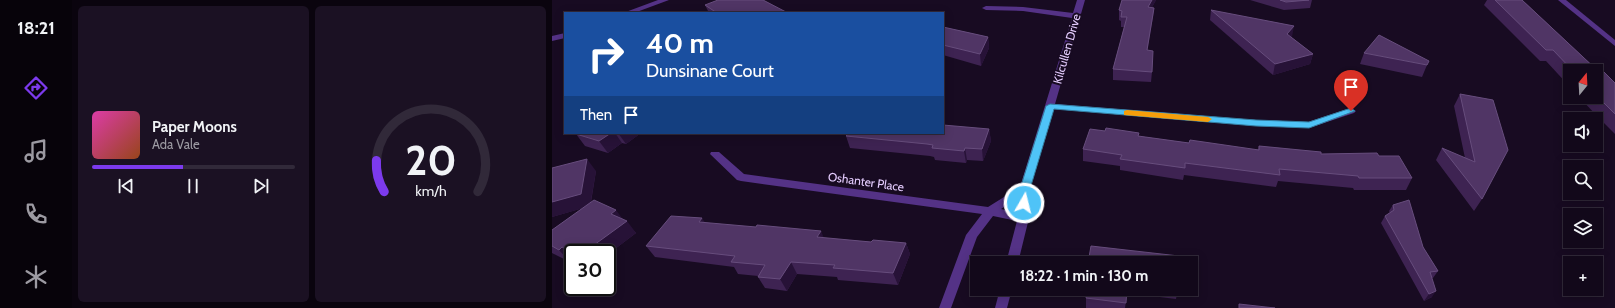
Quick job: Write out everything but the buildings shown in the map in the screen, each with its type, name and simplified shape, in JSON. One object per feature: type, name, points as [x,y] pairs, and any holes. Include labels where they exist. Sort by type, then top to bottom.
[{"type":"street","points":[[630,12],[665,0]]},
{"type":"street","name":"Kilcullen Drive","points":[[1014,256],[1022,218],[1025,189],[1081,0]]},
{"type":"street","points":[[1562,0],[1615,44]]},
{"type":"street","points":[[986,8],[1022,9],[1077,16]]},
{"type":"street","points":[[552,39],[564,35]]},
{"type":"street","points":[[1050,106],[1256,123],[1309,125],[1351,111]]},
{"type":"street","name":"Oshanter Place","points":[[714,154],[741,177],[990,211],[1022,218]]},
{"type":"street","points":[[945,308],[972,235],[990,211],[1025,189]]},
{"type":"street","points":[[1001,308],[1004,296]]},
{"type":"slow traffic","points":[[1127,113],[1208,119]]},
{"type":"route","points":[[1024,203],[1025,189],[1050,106],[1256,123],[1309,125],[1351,111]]}]
